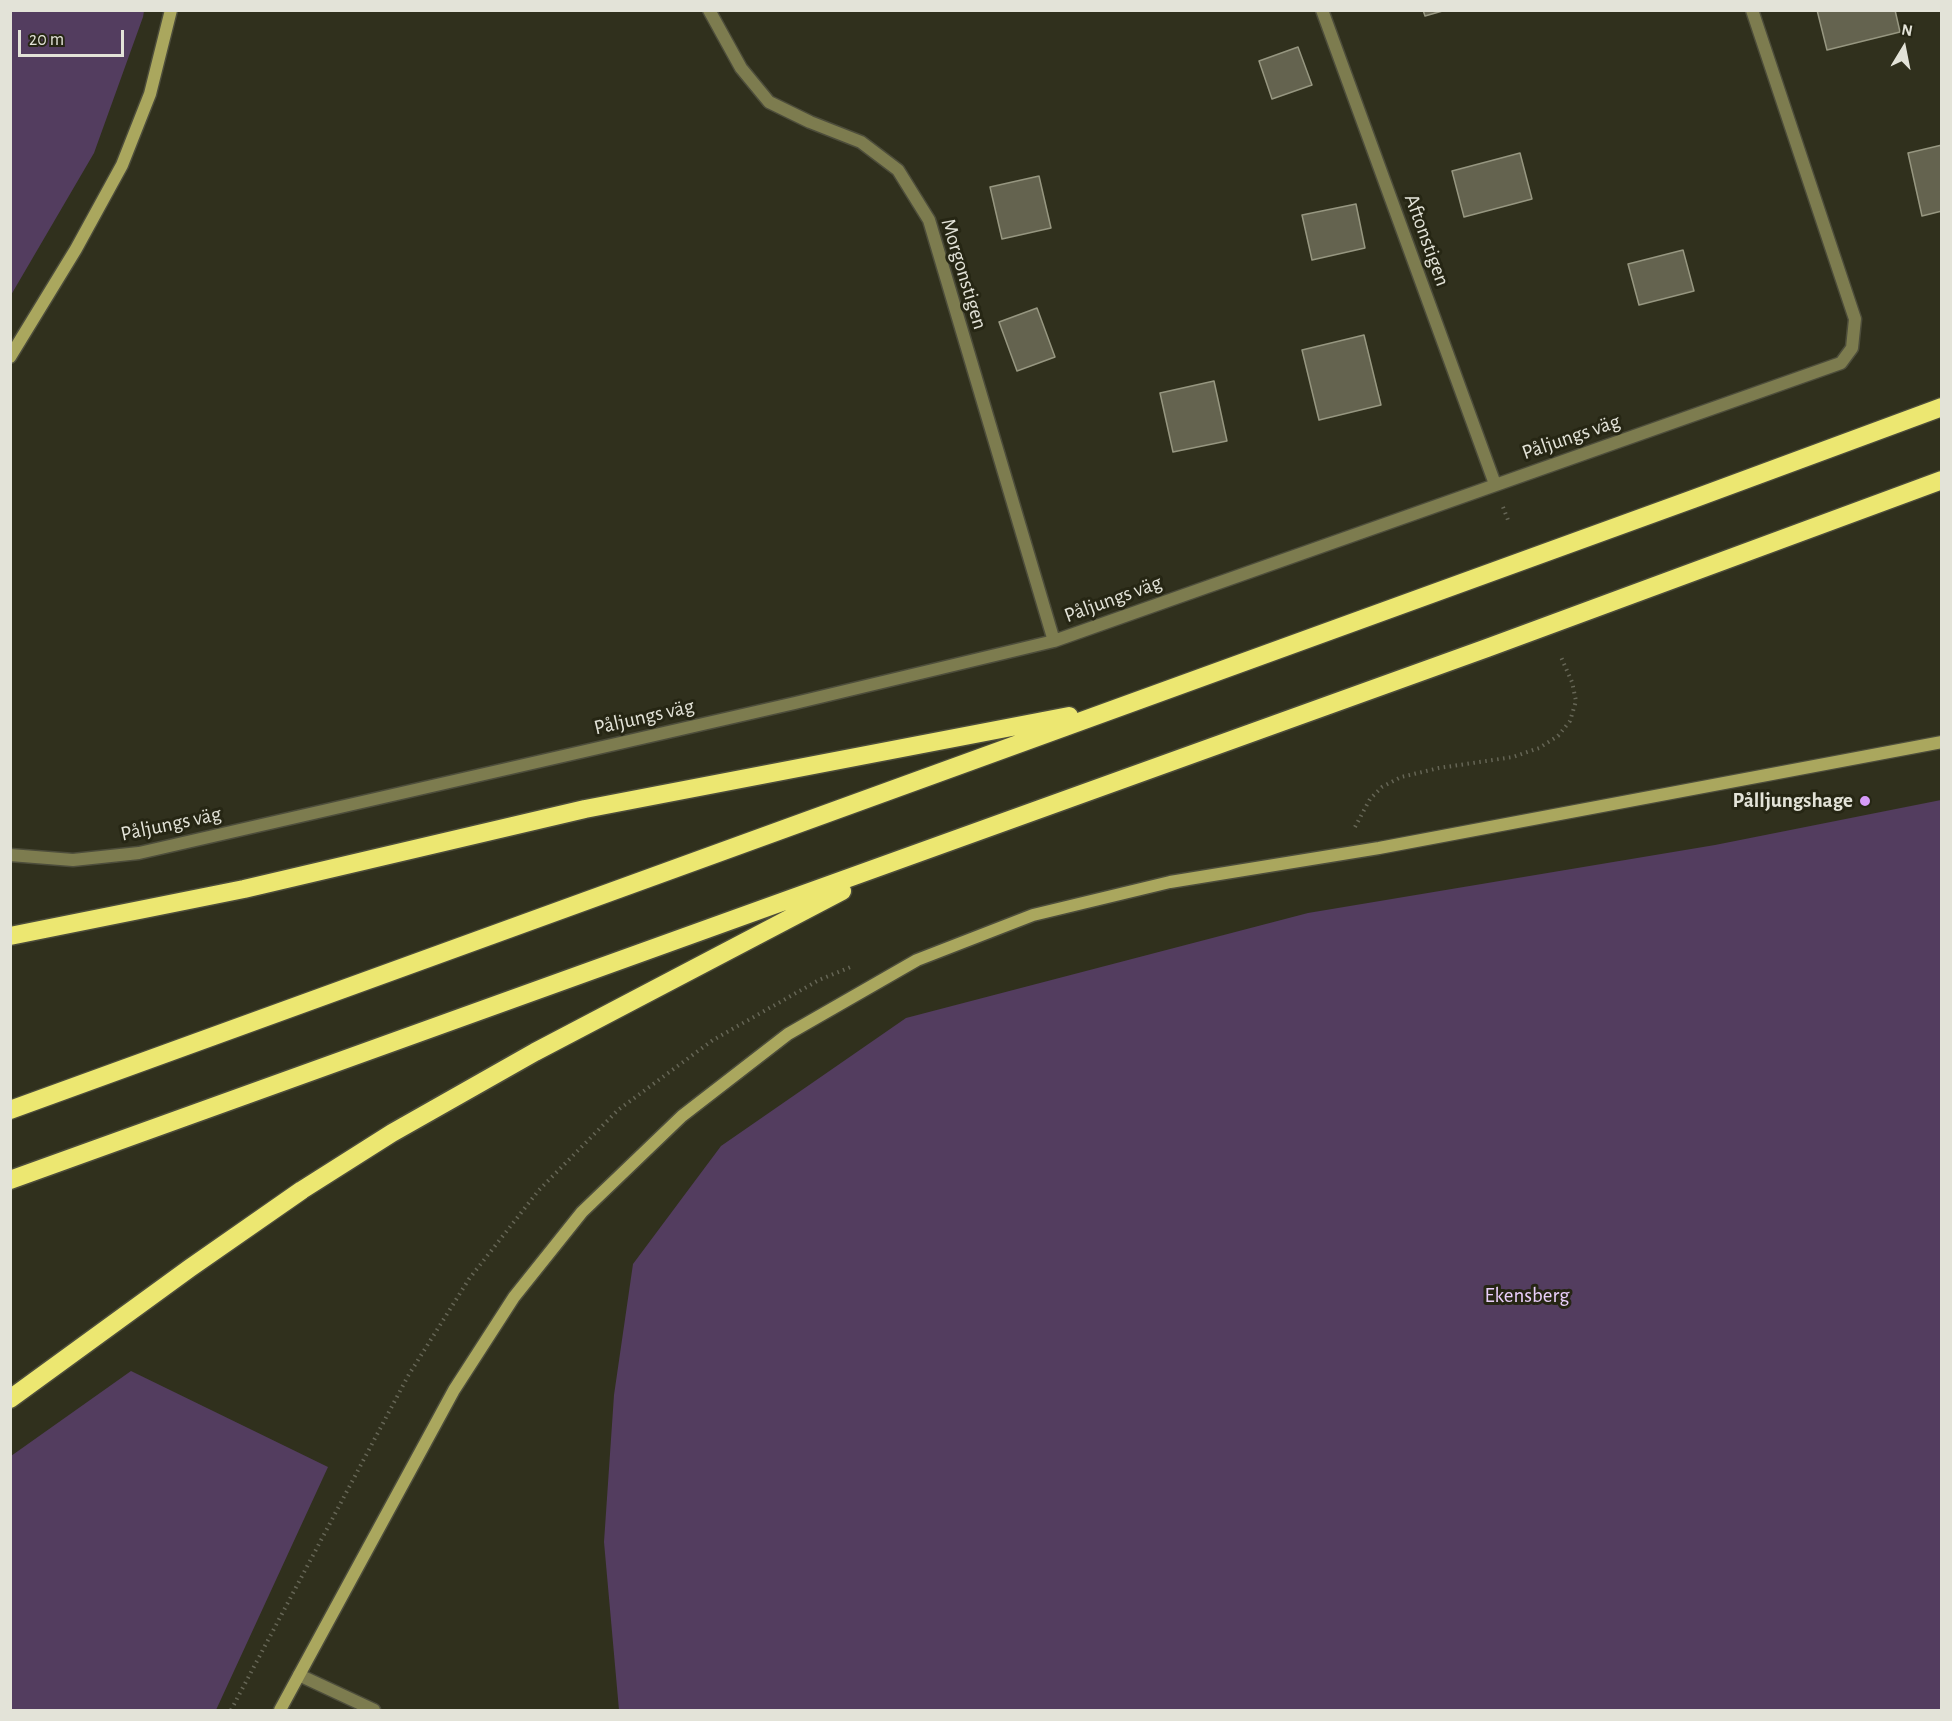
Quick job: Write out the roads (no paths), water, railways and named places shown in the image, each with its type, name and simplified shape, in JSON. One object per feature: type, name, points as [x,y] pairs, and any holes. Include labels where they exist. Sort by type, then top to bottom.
[{"type":"highway","points":[[10,1110],[1941,407]]},
{"type":"highway","points":[[10,1180],[1487,648],[1941,480]]},
{"type":"highway","points":[[10,936],[244,889],[585,809],[1124,705]]},
{"type":"highway","points":[[10,1399],[199,1261],[302,1190],[392,1133],[535,1052],[904,859]]},
{"type":"main road","points":[[10,357],[76,249],[122,165],[150,94],[171,10]]},
{"type":"main road","points":[[280,1710],[454,1390],[514,1297],[582,1212],[682,1116],[788,1034],[917,960],[1033,915],[1170,882],[1379,848],[1941,742]]},
{"type":"street","name":"Morgonstigen","points":[[709,10],[741,68],[769,102],[810,122],[861,142],[898,170],[929,220],[1054,641]]},
{"type":"street","name":"Aftonstigen","points":[[1322,10],[1495,484]]},
{"type":"street","name":"Påljungs väg","points":[[10,855],[74,860],[139,852],[795,703],[1054,641],[1841,363],[1852,348],[1855,320],[1752,10]]},
{"type":"street","points":[[299,1675],[374,1710]]},
{"type":"place","name":"Pålljungshage","points":[[1865,801]]},
{"type":"park label","name":"Ekensberg","points":[[1527,1296]]}]
